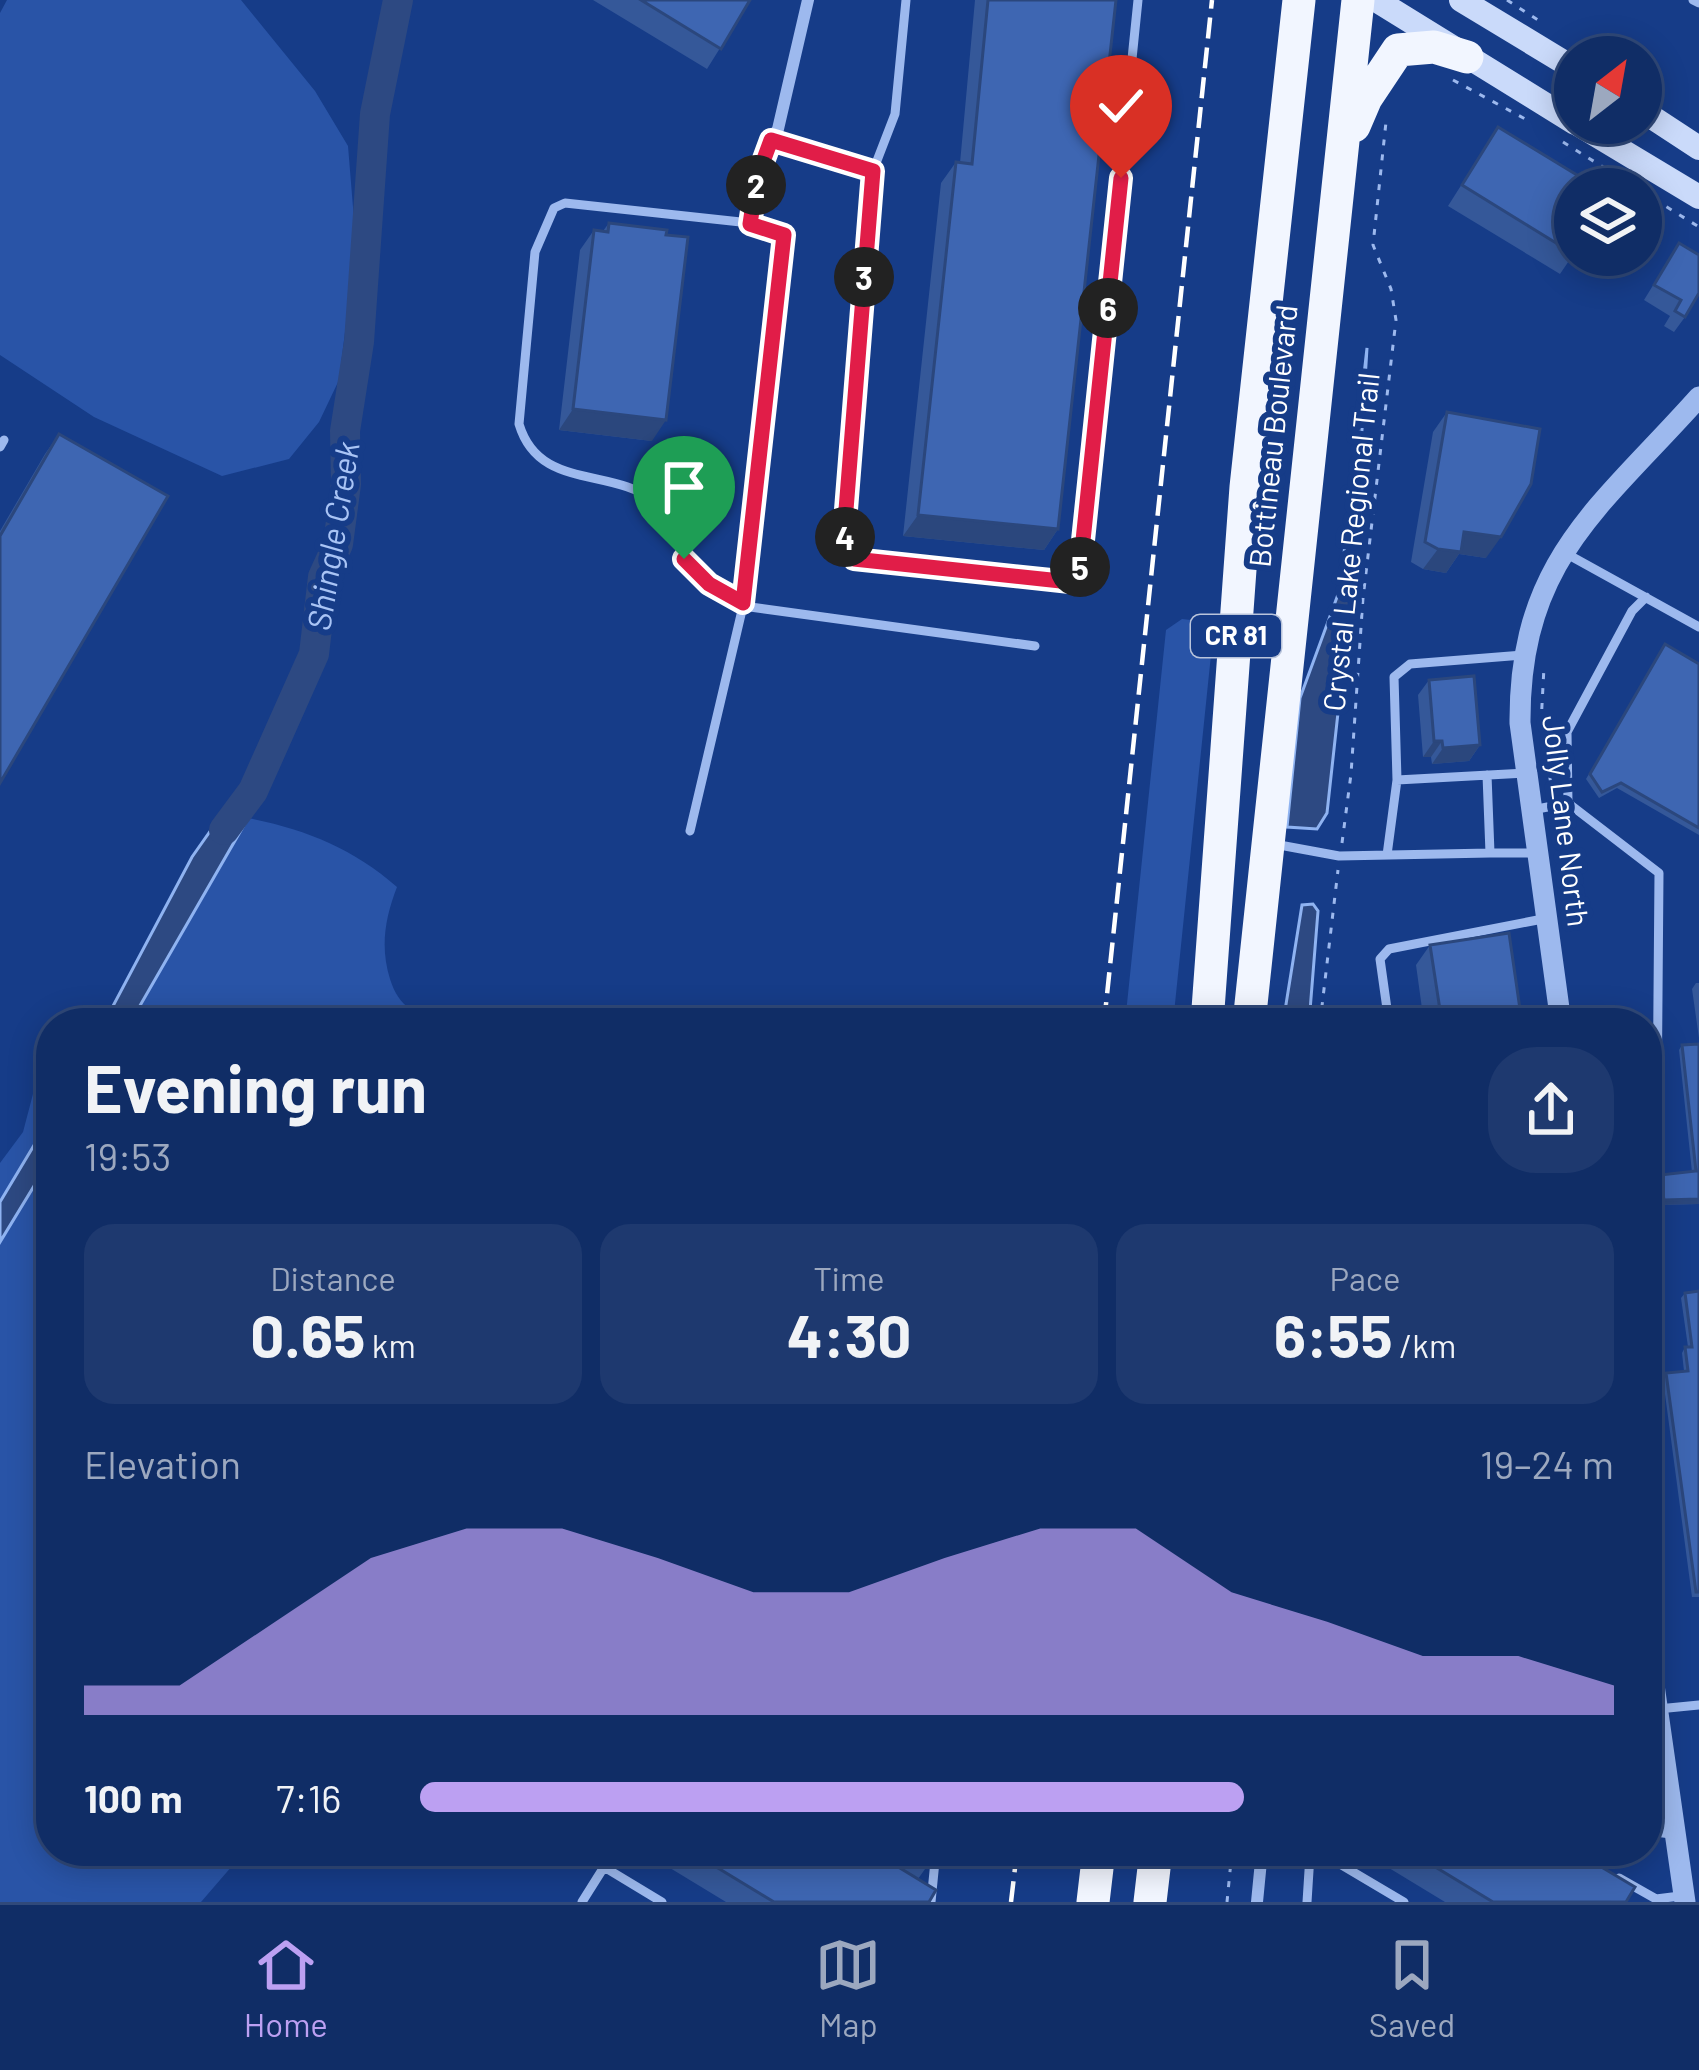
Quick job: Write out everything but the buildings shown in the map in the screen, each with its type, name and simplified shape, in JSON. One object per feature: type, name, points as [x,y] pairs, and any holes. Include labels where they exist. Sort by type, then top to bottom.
[{"type":"highway","name":"Bottineau Boulevard","points":[[1251,1008],[1358,0]]},
{"type":"highway","name":"Bottineau Boulevard","points":[[1208,1008],[1246,487],[1295,6]]},
{"type":"highway","points":[[1344,150],[1366,98],[1398,50],[1434,47],[1453,65]]},
{"type":"highway","points":[[1093,1902],[1097,1866]]},
{"type":"highway","points":[[1150,1902],[1154,1866]]},
{"type":"main road","points":[[1376,0],[1453,65],[1554,120]]},
{"type":"main road","points":[[1461,0],[1554,56]]},
{"type":"main road","points":[[1662,124],[1699,148]]},
{"type":"main road","points":[[1599,144],[1699,197]]},
{"type":"street","points":[[771,140],[778,129],[808,0]]},
{"type":"street","name":"Jolly Lane North","points":[[1560,1008],[1520,722],[1535,660],[1530,622],[1563,551],[1696,406]]},
{"type":"street","points":[[1662,1787],[1676,1834],[1685,1899]]},
{"type":"street","points":[[1257,1902],[1261,1866]]},
{"type":"lane","points":[[906,0],[896,114],[873,171],[844,535],[854,559],[1070,582],[1080,569],[1138,0]]},
{"type":"lane","points":[[750,224],[757,178],[771,140],[873,171]]},
{"type":"lane","points":[[691,831],[743,605],[784,235],[750,224],[565,203],[554,208],[535,252],[519,424],[526,447],[548,464],[631,488],[658,503],[674,527],[684,559],[709,584],[743,605],[1035,646]]},
{"type":"lane","points":[[1563,551],[1699,627]]},
{"type":"lane","points":[[1568,803],[1567,732],[1632,611],[1646,597]]},
{"type":"lane","points":[[1387,855],[1397,780],[1394,676],[1411,664],[1535,660]]},
{"type":"lane","points":[[1397,780],[1526,772]]},
{"type":"lane","points":[[1486,775],[1490,853]]},
{"type":"lane","points":[[1532,810],[1568,803],[1659,873],[1658,1008]]},
{"type":"lane","points":[[1268,843],[1340,856],[1539,853]]},
{"type":"lane","points":[[1387,1008],[1380,959],[1389,949],[1548,918]]},
{"type":"lane","points":[[1662,1709],[1699,1705]]},
{"type":"lane","points":[[1662,1833],[1676,1834]]},
{"type":"lane","points":[[914,1891],[931,1902],[935,1866]]},
{"type":"lane","points":[[1307,1902],[1309,1866]]},
{"type":"lane","points":[[1345,1866],[1404,1902]]},
{"type":"lane","points":[[581,1902],[604,1867],[662,1902]]},
{"type":"lane","points":[[1607,1870],[1656,1901],[1685,1899]]},
{"type":"path","points":[[1453,65],[1538,126]]},
{"type":"path","name":"Crystal Lake Regional Trail","points":[[1322,1008],[1351,773],[1363,598],[1396,320],[1373,245],[1388,109]]},
{"type":"path","points":[[1587,144],[1614,168]]},
{"type":"path","points":[[1662,204],[1699,227]]},
{"type":"path","points":[[1535,660],[1555,804]]},
{"type":"path","points":[[1227,1902],[1231,1866]]},
{"type":"shaded area","points":[[7,0],[241,0],[315,91],[348,146],[356,244],[339,380],[319,422],[289,459],[222,476],[94,417],[0,355],[0,13]]},
{"type":"shaded area","points":[[1367,348],[1353,576],[1327,813],[1317,829],[1287,827],[1300,698],[1340,589]]},
{"type":"shaded area","points":[[1182,619],[1199,621],[1212,645],[1175,1008],[1127,1008],[1166,630]]},
{"type":"shaded area","points":[[257,793],[248,818],[139,1008],[112,1008],[192,857],[230,803]]},
{"type":"shaded area","points":[[248,818],[327,842],[397,887],[389,910],[385,955],[390,979],[411,1008],[139,1008]]},
{"type":"shaded area","points":[[1313,904],[1318,911],[1310,1008],[1285,1008],[1302,905]]},
{"type":"shaded area","points":[[36,1090],[36,1142],[0,1202],[0,1163],[23,1132]]},
{"type":"shaded area","points":[[36,1142],[36,1183],[0,1242],[0,1202]]},
{"type":"shaded area","points":[[36,1183],[36,1866],[232,1866],[201,1902],[0,1902],[0,1242]]},
{"type":"waterway","name":"Shingle Creek","points":[[224,830],[253,791],[314,654],[323,577],[338,544],[346,484],[345,431],[359,342],[375,114],[398,0]]},
{"type":"railway","points":[[1106,1008],[1212,0]]},
{"type":"railway","points":[[1011,1902],[1015,1866]]},
{"type":"route","points":[[684,559],[709,584],[743,603],[784,235],[750,224],[757,178],[771,140],[873,171],[844,535],[854,559],[1070,582],[1080,569],[1121,178]]}]
